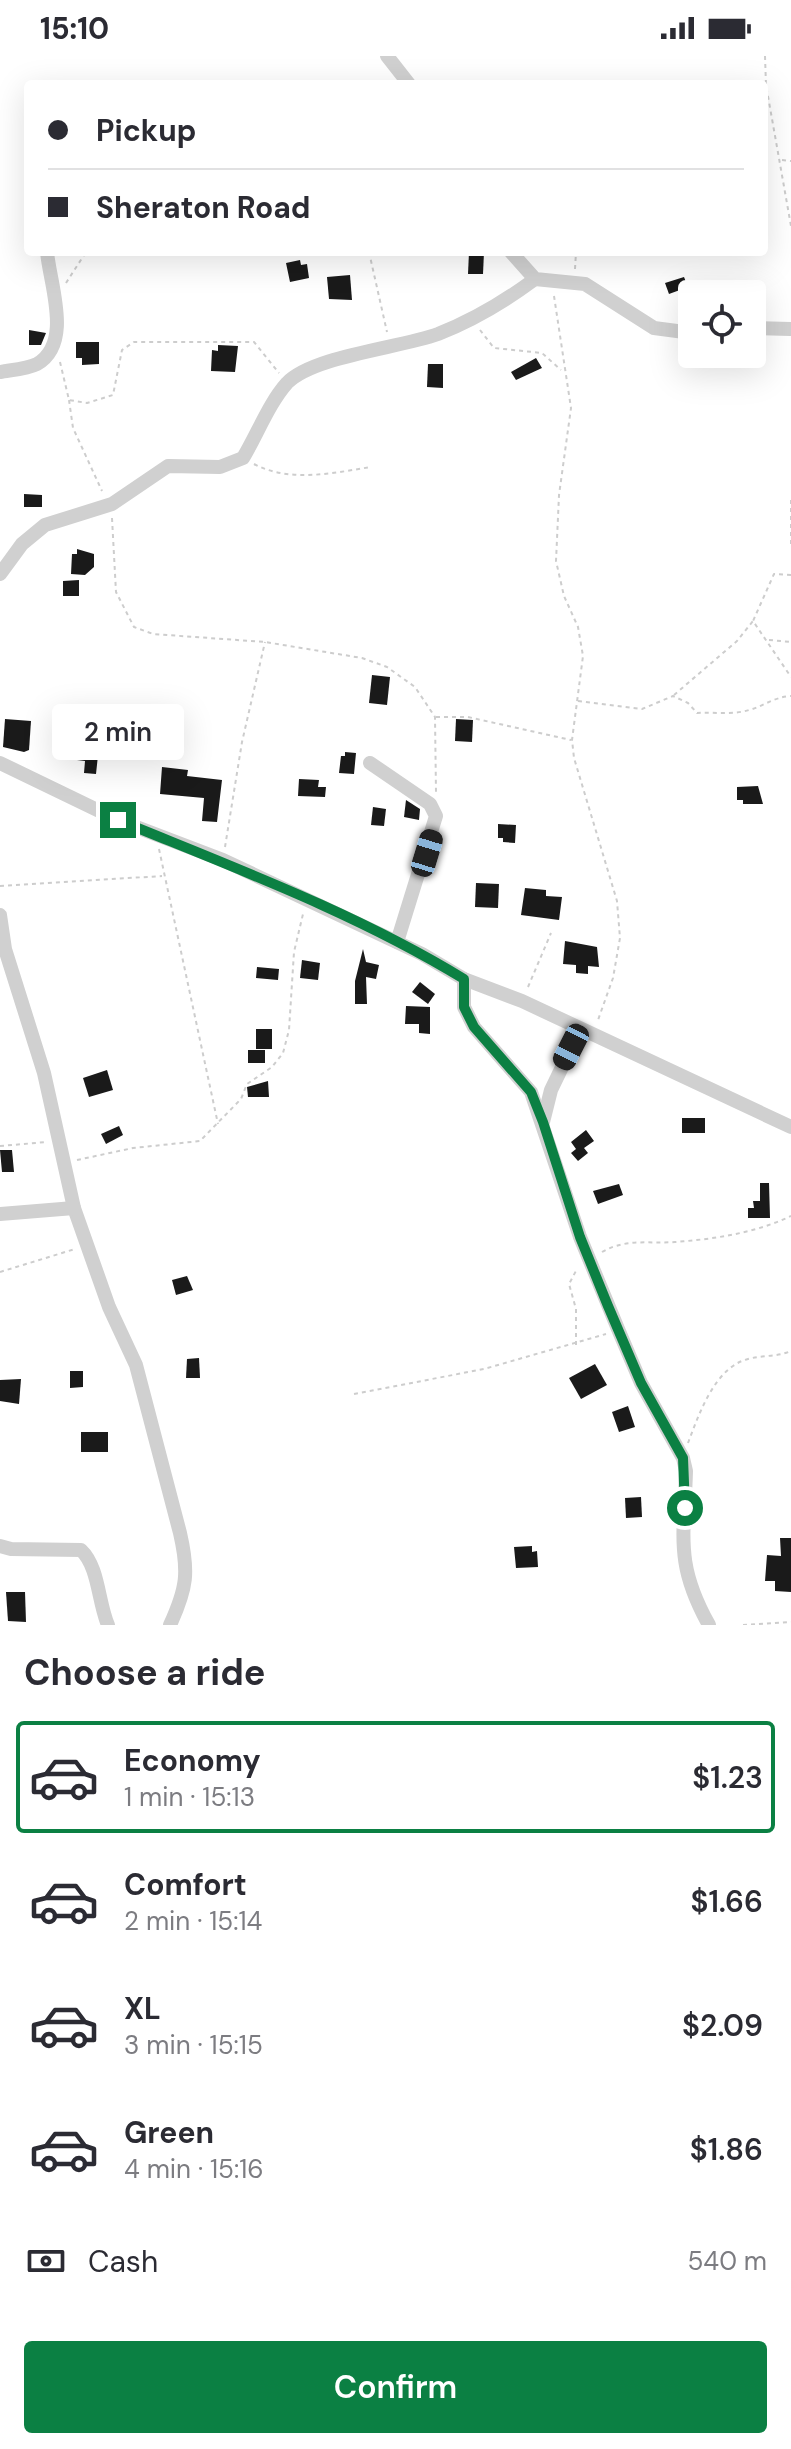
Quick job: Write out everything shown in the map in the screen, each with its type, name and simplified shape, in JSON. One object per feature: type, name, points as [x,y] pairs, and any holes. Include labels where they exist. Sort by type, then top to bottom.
[{"type":"street","points":[[387,56],[406,80]]},
{"type":"street","points":[[0,372],[35,365],[49,354],[57,337],[47,256]]},
{"type":"street","points":[[515,256],[535,279],[552,283],[574,282],[601,293],[654,328],[678,331]]},
{"type":"street","points":[[0,574],[22,544],[45,525],[112,504],[168,466],[220,467],[243,458],[286,384],[304,371],[332,360],[391,349],[471,320],[535,279]]},
{"type":"street","points":[[766,328],[791,329]]},
{"type":"street","points":[[0,763],[157,836],[223,860],[397,942],[464,979],[522,1001],[791,1127]]},
{"type":"street","points":[[370,763],[435,810],[435,825],[397,942]]},
{"type":"street","points":[[0,915],[5,949],[44,1073],[74,1208],[86,1246],[136,1365],[187,1561],[187,1583],[170,1625]]},
{"type":"street","points":[[464,979],[464,1007],[474,1027],[531,1092],[589,1259],[618,1329],[641,1383],[683,1458],[686,1471],[682,1563],[691,1593],[709,1625]]},
{"type":"street","points":[[543,1122],[551,1090],[585,1032]]},
{"type":"street","points":[[0,1214],[74,1208]]},
{"type":"street","points":[[0,1546],[11,1549],[81,1550],[93,1567],[101,1610],[108,1625]]},
{"type":"path","points":[[765,56],[766,80]]},
{"type":"path","points":[[768,95],[791,226]]},
{"type":"path","points":[[781,159],[791,161]]},
{"type":"path","points":[[64,289],[84,256]]},
{"type":"path","points":[[370,256],[391,349]]},
{"type":"path","points":[[574,282],[576,256]]},
{"type":"path","points":[[552,283],[563,372],[571,408],[559,495],[556,561],[564,596],[578,627],[583,656],[572,740],[574,758],[617,901],[620,938],[613,978],[585,1032]]},
{"type":"path","points":[[471,320],[494,348],[542,353],[563,372]]},
{"type":"path","points":[[69,400],[87,403],[113,395],[122,350],[134,342],[254,342],[286,384]]},
{"type":"path","points":[[60,361],[73,428],[88,466],[112,504],[116,592],[134,627],[153,634],[265,642],[362,658],[387,667],[415,687],[435,717],[438,771],[435,810]]},
{"type":"path","points":[[243,458],[265,470],[293,475],[371,467]]},
{"type":"path","points":[[791,500],[791,547]]},
{"type":"path","points":[[577,701],[642,709],[673,696],[737,641],[753,621],[774,574],[791,575]]},
{"type":"path","points":[[753,621],[769,640],[791,677]]},
{"type":"path","points":[[769,640],[791,642]]},
{"type":"path","points":[[223,860],[242,742],[265,642]]},
{"type":"path","points":[[673,696],[688,703],[697,713],[748,711],[776,697],[791,696]]},
{"type":"path","points":[[435,717],[468,717],[572,740]]},
{"type":"path","points":[[157,836],[218,1124]]},
{"type":"path","points":[[0,886],[165,875]]},
{"type":"path","points":[[63,1163],[162,1144],[188,1144],[209,1135],[241,1099],[247,1084],[272,1067],[283,1053],[289,1030],[294,952],[307,901]]},
{"type":"path","points":[[522,1001],[551,933]]},
{"type":"path","points":[[0,1146],[59,1141]]},
{"type":"path","points":[[576,1345],[576,1309],[569,1284],[574,1272],[589,1259],[611,1246],[731,1235],[768,1227],[791,1216]]},
{"type":"path","points":[[0,1272],[49,1254],[86,1246]]},
{"type":"path","points":[[354,1394],[484,1369],[576,1345],[618,1329]]},
{"type":"path","points":[[683,1458],[713,1388],[731,1369],[750,1358],[791,1351]]},
{"type":"path","points":[[743,1625],[791,1622]]},
{"type":"building","points":[[469,256],[484,256],[483,274],[468,274]]},
{"type":"building","points":[[300,260],[301,265],[307,264],[309,278],[290,282],[286,263]]},
{"type":"building","points":[[350,275],[352,300],[329,299],[327,277]]},
{"type":"building","points":[[684,277],[685,280],[678,280],[678,291],[669,294],[665,283]]},
{"type":"building","points":[[29,330],[46,333],[41,345],[29,345]]},
{"type":"building","points":[[76,342],[99,342],[99,364],[82,365],[82,358],[76,358]]},
{"type":"building","points":[[218,345],[238,346],[235,372],[211,371],[212,350],[218,351]]},
{"type":"building","points":[[536,358],[542,368],[516,380],[511,372]]},
{"type":"building","points":[[428,364],[443,364],[443,388],[427,387]]},
{"type":"building","points":[[24,494],[42,495],[42,507],[24,507]]},
{"type":"building","points":[[77,549],[94,554],[94,567],[85,575],[71,574],[72,554],[77,554]]},
{"type":"building","points":[[79,580],[79,596],[63,596],[63,581]]},
{"type":"building","points":[[372,675],[390,677],[387,705],[369,703]]},
{"type":"building","points":[[5,719],[31,721],[29,750],[24,752],[3,747]]},
{"type":"building","points":[[456,719],[473,720],[472,742],[455,741]]},
{"type":"building","points":[[79,744],[99,746],[96,774],[84,773],[85,761],[77,760]]},
{"type":"building","points":[[345,752],[356,753],[354,774],[339,773],[341,756],[345,756]]},
{"type":"building","points":[[162,767],[188,770],[187,776],[222,780],[217,822],[202,821],[204,798],[160,794]]},
{"type":"building","points":[[299,779],[319,780],[318,787],[326,787],[325,797],[298,796]]},
{"type":"building","points":[[758,786],[763,804],[743,804],[743,800],[737,800],[737,787]]},
{"type":"building","points":[[406,800],[420,809],[419,820],[404,817]]},
{"type":"building","points":[[373,807],[386,809],[384,826],[371,825]]},
{"type":"building","points":[[498,824],[516,825],[515,843],[503,842],[503,838],[498,838]]},
{"type":"building","points":[[476,883],[499,884],[498,908],[475,907]]},
{"type":"building","points":[[525,888],[546,890],[546,896],[562,897],[559,920],[521,915]]},
{"type":"building","points":[[565,941],[597,947],[599,967],[588,966],[588,974],[576,973],[576,965],[563,964]]},
{"type":"building","points":[[363,949],[366,962],[379,965],[376,979],[366,977],[367,1004],[355,1004],[355,981]]},
{"type":"building","points":[[302,960],[320,963],[318,980],[300,978]]},
{"type":"building","points":[[257,967],[279,969],[278,980],[256,978]]},
{"type":"building","points":[[420,982],[435,994],[428,1004],[412,992]]},
{"type":"building","points":[[406,1006],[430,1007],[430,1034],[419,1033],[419,1024],[405,1024]]},
{"type":"building","points":[[256,1029],[272,1029],[272,1049],[256,1049]]},
{"type":"building","points":[[248,1050],[265,1050],[265,1063],[248,1063]]},
{"type":"building","points":[[107,1070],[113,1090],[89,1097],[83,1078]]},
{"type":"building","points":[[268,1081],[269,1097],[248,1097],[247,1087]]},
{"type":"building","points":[[682,1118],[705,1118],[705,1133],[682,1133]]},
{"type":"building","points":[[119,1126],[123,1135],[106,1144],[101,1134]]},
{"type":"building","points":[[586,1130],[594,1141],[584,1148],[588,1153],[578,1161],[571,1153],[576,1149],[571,1142]]},
{"type":"building","points":[[0,1150],[12,1150],[14,1172],[2,1172]]},
{"type":"building","points":[[760,1183],[769,1183],[770,1218],[748,1218],[748,1208],[754,1208],[753,1201],[760,1201]]},
{"type":"building","points":[[619,1184],[623,1195],[598,1204],[593,1191]]},
{"type":"building","points":[[187,1276],[193,1290],[176,1295],[172,1280]]},
{"type":"building","points":[[199,1358],[200,1378],[186,1378],[187,1359]]},
{"type":"building","points":[[595,1364],[607,1385],[581,1399],[569,1378]]},
{"type":"building","points":[[70,1371],[83,1371],[83,1387],[70,1388]]},
{"type":"building","points":[[21,1379],[19,1404],[0,1401],[0,1380]]},
{"type":"building","points":[[628,1406],[635,1427],[619,1432],[612,1412]]},
{"type":"building","points":[[81,1432],[108,1432],[108,1452],[81,1452]]},
{"type":"building","points":[[641,1497],[642,1517],[626,1518],[625,1498]]},
{"type":"building","points":[[780,1538],[791,1538],[791,1592],[775,1591],[775,1581],[765,1581],[767,1555],[781,1556]]},
{"type":"building","points":[[532,1546],[532,1552],[537,1551],[538,1567],[516,1568],[514,1547]]},
{"type":"building","points":[[6,1592],[25,1592],[26,1622],[8,1621]]},
{"type":"route","points":[[118,820],[223,860],[283,891],[422,954],[464,979],[464,1007],[474,1027],[531,1092],[580,1237],[608,1306],[641,1383],[683,1458],[686,1471],[685,1508]]}]
